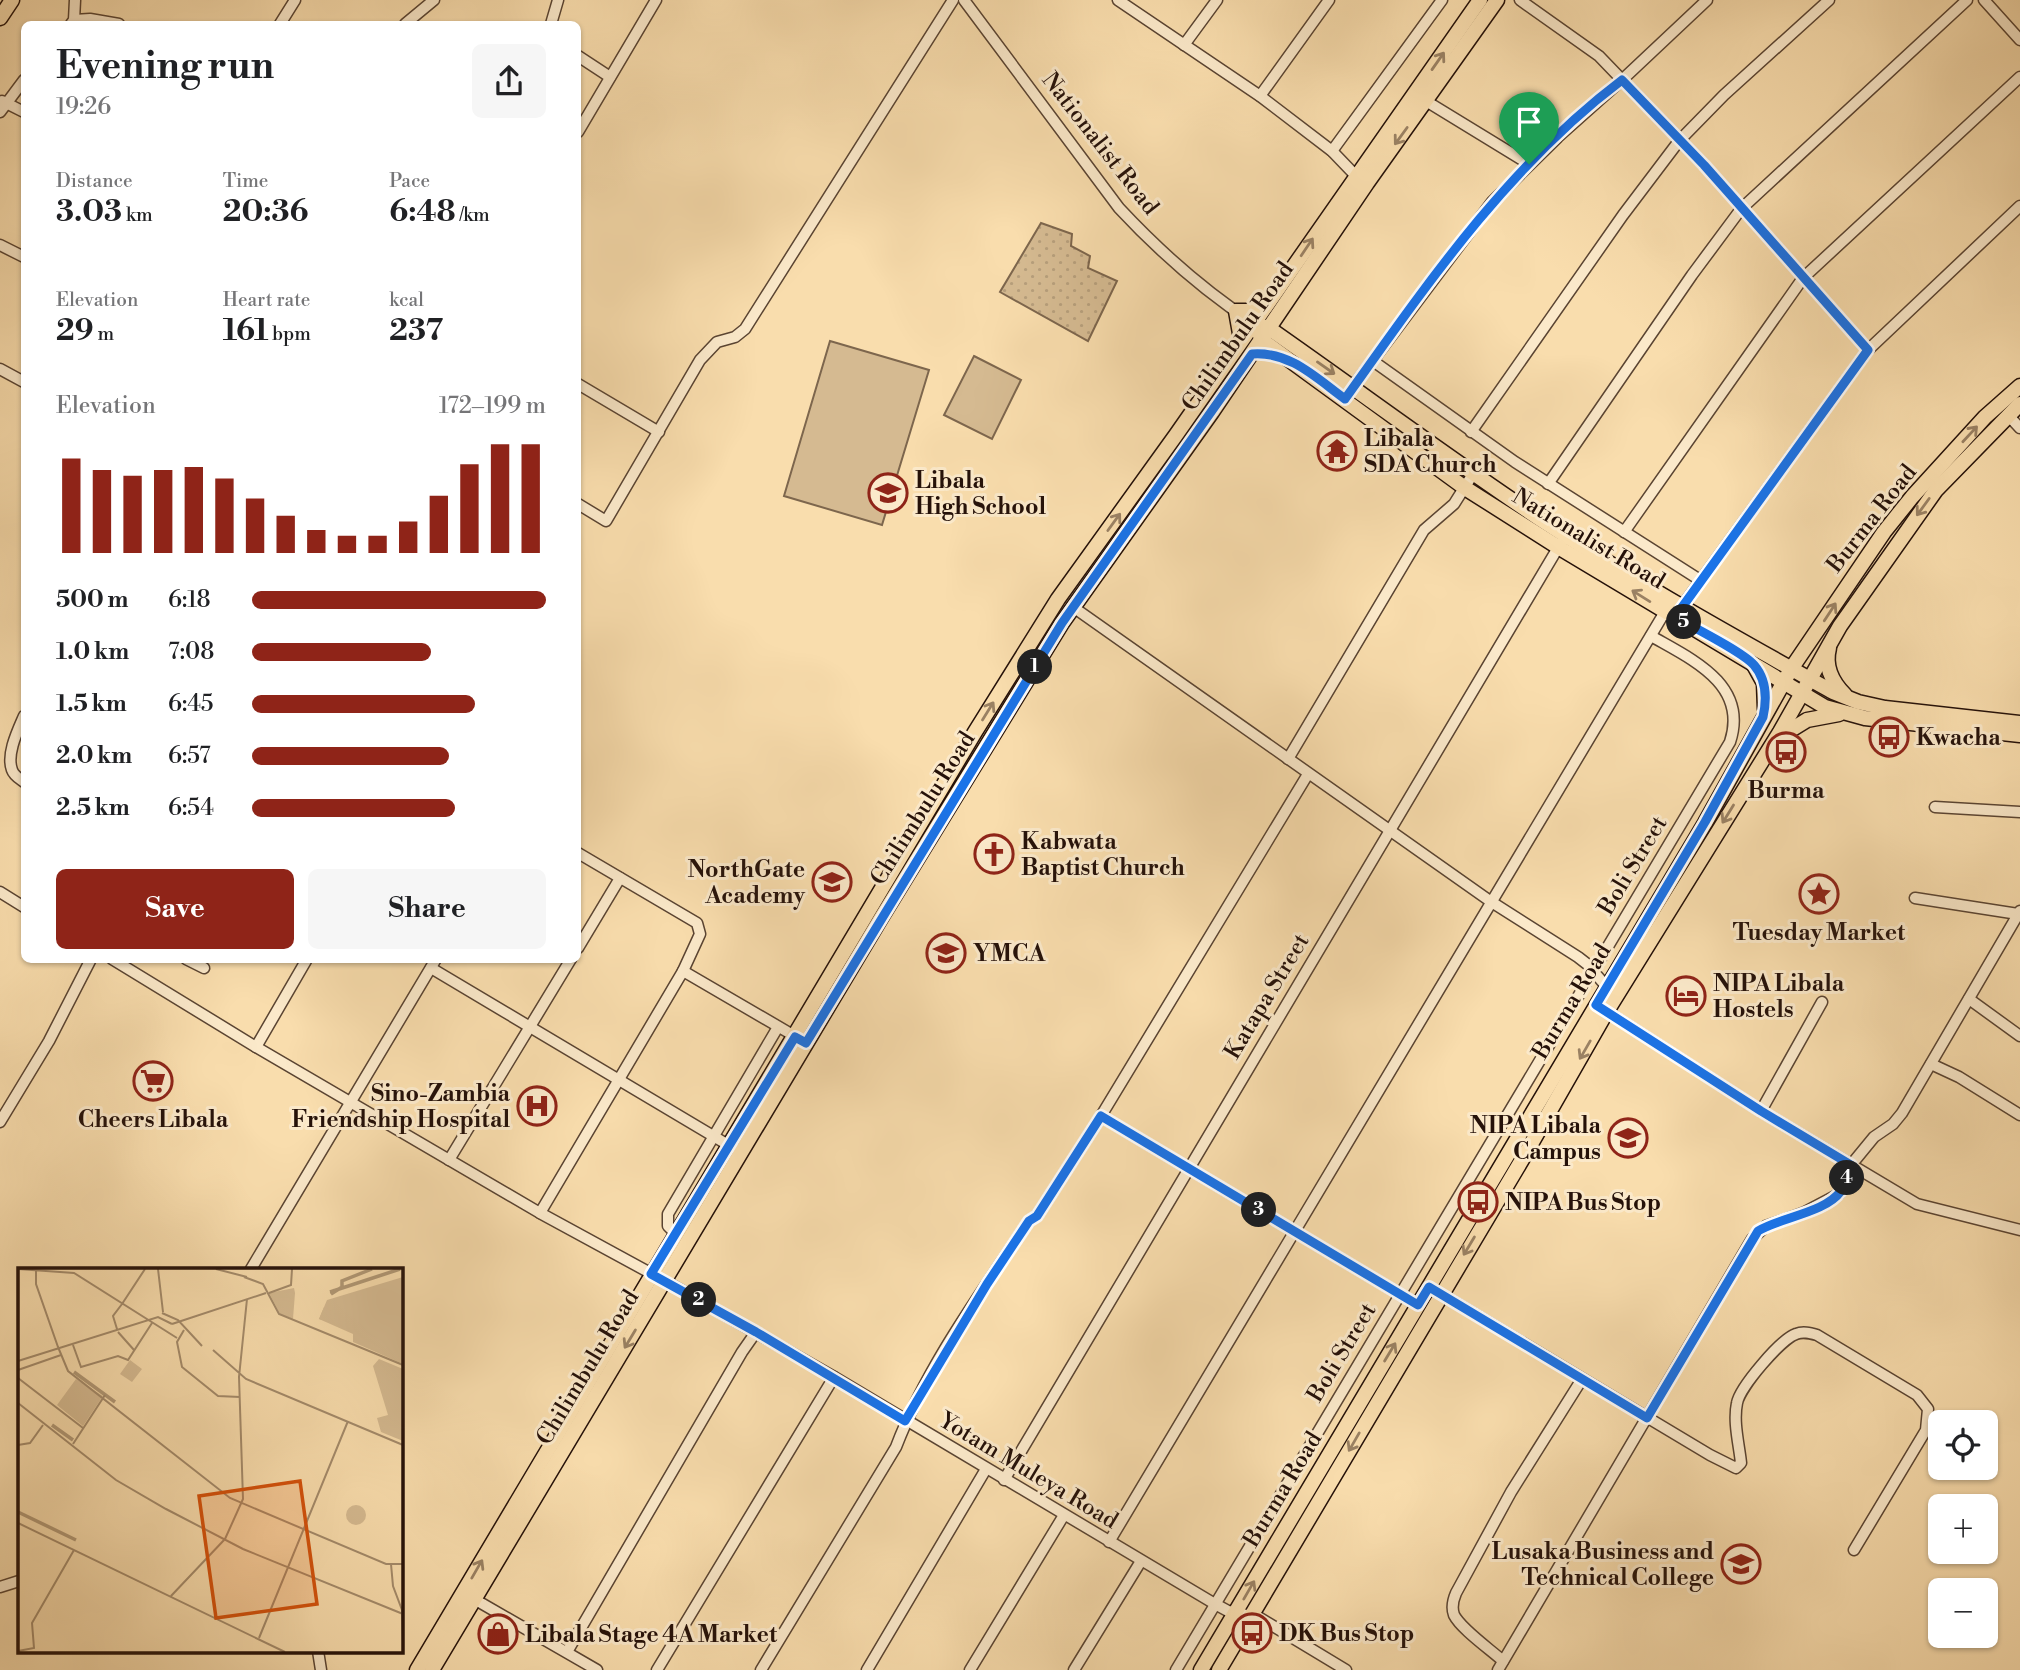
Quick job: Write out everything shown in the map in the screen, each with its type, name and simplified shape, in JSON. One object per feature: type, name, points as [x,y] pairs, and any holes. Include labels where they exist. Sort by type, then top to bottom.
[{"type":"main road","name":"Chilimbulu Road","points":[[801,1040],[969,741],[1058,599],[1480,0]]},
{"type":"main road","name":"Chilimbulu Road","points":[[417,1670],[801,1040],[1073,607],[1497,0]]},
{"type":"main road","points":[[0,18],[9,1]]},
{"type":"main road","points":[[1241,339],[1236,311],[1255,311],[1265,307]]},
{"type":"main road","points":[[1252,354],[1292,352],[1279,327],[1279,315]]},
{"type":"main road","name":"Nationalist Road","points":[[1253,323],[1349,393],[1473,474],[1562,541]]},
{"type":"main road","name":"Burma Road","points":[[1602,1008],[1606,986],[1705,822],[1791,668],[1884,532],[1912,497],[1985,418],[2020,386]]},
{"type":"main road","name":"Nationalist Road","points":[[1349,393],[1465,488],[1562,541],[1758,658],[1783,682],[1825,706],[1885,708],[2020,723]]},
{"type":"main road","name":"Burma Road","points":[[1219,1670],[1435,1290],[1602,1008],[1771,746],[1830,643],[1881,565],[1936,489],[2020,404]]},
{"type":"main road","points":[[1771,746],[1788,731],[1807,720],[1852,708],[1831,676],[1828,665],[1830,643]]},
{"type":"main road","points":[[1763,717],[1766,706],[1758,658],[1787,656],[1807,645]]},
{"type":"main road","name":"Nationalist Road","points":[[1758,658],[1791,668],[1852,708],[2020,734]]},
{"type":"main road","name":"Chilimbulu Road","points":[[432,1670],[658,1278],[676,1234],[735,1149]]},
{"type":"main road","name":"Burma Road","points":[[1201,1670],[1418,1305],[1435,1290]]},
{"type":"street","points":[[72,21],[75,0]]},
{"type":"street","points":[[282,21],[295,0]]},
{"type":"street","points":[[409,21],[434,0]]},
{"type":"street","points":[[552,21],[558,0]]},
{"type":"street","points":[[581,127],[656,0]]},
{"type":"street","points":[[581,506],[606,521],[706,351],[717,342],[735,337],[744,330],[953,0]]},
{"type":"street","points":[[1118,0],[1260,96],[1332,151],[1356,176]]},
{"type":"street","points":[[1184,45],[1217,0]]},
{"type":"street","points":[[1260,96],[1329,0]]},
{"type":"street","points":[[1332,151],[1442,0]]},
{"type":"street","points":[[1520,0],[1599,56],[1868,350]]},
{"type":"street","points":[[1471,432],[1623,215],[1679,141],[1724,95],[1829,0]]},
{"type":"street","points":[[1548,484],[1692,275],[1741,209],[1967,0]]},
{"type":"street","points":[[1984,0],[2020,40]]},
{"type":"street","points":[[1349,393],[1478,218],[1529,164],[1704,1]]},
{"type":"street","name":"Nationalist Road","points":[[967,2],[1119,208],[1191,278],[1253,323]]},
{"type":"street","points":[[86,21],[104,21]]},
{"type":"street","points":[[581,58],[610,77]]},
{"type":"street","points":[[1624,532],[1803,278],[2020,77]]},
{"type":"street","points":[[21,83],[2,105],[21,111]]},
{"type":"street","points":[[1426,101],[1529,164]]},
{"type":"street","points":[[1108,1542],[1651,636],[1700,580],[1868,350],[2020,206]]},
{"type":"street","points":[[0,245],[21,256]]},
{"type":"street","points":[[1373,361],[1548,484],[1700,580]]},
{"type":"street","points":[[0,369],[21,380]]},
{"type":"street","points":[[581,386],[659,432]]},
{"type":"street","points":[[2008,415],[2020,428]]},
{"type":"street","points":[[1287,759],[1424,530],[1454,504],[1473,474]]},
{"type":"street","name":"Katapa Street","points":[[1004,1480],[1562,541]]},
{"type":"street","points":[[1073,607],[1490,901],[1578,957],[1606,986]]},
{"type":"street","name":"Boli Street","points":[[1175,1670],[1723,755],[1733,731],[1733,711],[1718,680],[1692,659],[1651,636]]},
{"type":"street","points":[[21,724],[13,747],[11,766],[21,780]]},
{"type":"street","points":[[761,1670],[895,1447],[905,1421],[987,1284],[1029,1221],[1037,1216],[1101,1116],[1308,774]]},
{"type":"street","points":[[1935,807],[2020,813]]},
{"type":"street","points":[[540,1213],[700,938],[699,926],[581,855]]},
{"type":"street","points":[[581,943],[620,878]]},
{"type":"street","points":[[0,892],[21,904]]},
{"type":"street","points":[[1582,1379],[1511,1492],[1452,1603],[1454,1614],[1460,1623],[1501,1665],[1758,1231],[1803,1213],[1839,1194],[1845,1185],[1851,1165],[1874,1137],[1898,1119],[2019,912],[1916,898]]},
{"type":"street","points":[[0,1122],[49,1041],[89,963]]},
{"type":"street","name":"Yotam Muleya Road","points":[[119,963],[256,1047],[540,1213],[834,1377],[1214,1604],[1268,1622],[1346,1670]]},
{"type":"street","points":[[194,963],[204,968]]},
{"type":"street","points":[[256,1047],[305,963]]},
{"type":"street","points":[[449,1160],[569,963]]},
{"type":"street","points":[[252,1268],[433,964],[530,1027],[735,1149]]},
{"type":"street","points":[[683,971],[801,1040]]},
{"type":"street","points":[[1969,999],[2020,1036]]},
{"type":"street","points":[[1761,1111],[1822,1002]]},
{"type":"street","points":[[1602,1008],[1761,1111],[1917,1204],[2020,1230]]},
{"type":"street","points":[[676,1234],[668,1226],[668,1214],[778,1027]]},
{"type":"street","points":[[1931,1065],[1959,1077],[2020,1115]]},
{"type":"street","points":[[1101,1116],[1418,1305]]},
{"type":"street","points":[[1435,1290],[1731,1466],[1739,1466],[1741,1463],[1736,1418],[1739,1394],[1787,1339],[1805,1332],[1817,1335],[1917,1395],[1928,1409],[1926,1430],[1854,1550]]},
{"type":"street","points":[[567,1652],[741,1352],[756,1332]]},
{"type":"street","points":[[657,1670],[834,1377]]},
{"type":"street","points":[[867,1670],[986,1469]]},
{"type":"street","points":[[970,1670],[1064,1515]]},
{"type":"street","points":[[1074,1670],[1141,1561]]},
{"type":"street","points":[[0,1587],[18,1581]]},
{"type":"street","points":[[474,1599],[597,1670]]},
{"type":"street","points":[[318,1652],[321,1670]]},
{"type":"shaded area","points":[[1041,223],[1072,234],[1071,246],[1090,256],[1088,268],[1117,281],[1088,341],[1000,292]]},
{"type":"shaded area","points":[[830,341],[929,370],[882,525],[784,496]]},
{"type":"shaded area","points":[[974,356],[1021,380],[992,439],[944,415]]},
{"type":"place","name":"Libala SDA Church","points":[[1337,451]]},
{"type":"place","name":"Libala High School","points":[[888,493]]},
{"type":"place","name":"Kwacha","points":[[1889,737]]},
{"type":"place","name":"Burma","points":[[1786,752]]},
{"type":"place","name":"Kabwata Baptist Church","points":[[994,854]]},
{"type":"place","name":"NorthGate Academy","points":[[832,882]]},
{"type":"place","name":"Tuesday Market","points":[[1819,894]]},
{"type":"place","name":"YMCA","points":[[946,953]]},
{"type":"place","name":"NIPA Libala Hostels","points":[[1686,996]]},
{"type":"place","name":"Cheers Libala","points":[[153,1081]]},
{"type":"place","name":"Sino-Zambia Friendship Hospital","points":[[537,1106]]},
{"type":"place","name":"NIPA Libala Campus","points":[[1628,1138]]},
{"type":"place","name":"NIPA Bus Stop","points":[[1478,1202]]},
{"type":"place","name":"Lusaka Business and Technical College","points":[[1741,1564]]},
{"type":"place","name":"DK Bus Stop","points":[[1252,1633]]},
{"type":"place","name":"Libala Stage 4A Market","points":[[498,1634]]},
{"type":"route","points":[[1622,80],[1704,165],[1868,350],[1675,617],[1753,663],[1764,683],[1766,706],[1763,717],[1705,822],[1596,1005],[1851,1165],[1845,1185],[1839,1194],[1803,1213],[1758,1231],[1647,1418],[1429,1287],[1418,1305],[1101,1116],[1037,1216],[1029,1221],[987,1284],[905,1421],[834,1377],[651,1274],[795,1037],[806,1043],[1062,623],[1252,354],[1278,355],[1290,360],[1345,399],[1478,218],[1529,164],[1622,80]]}]
